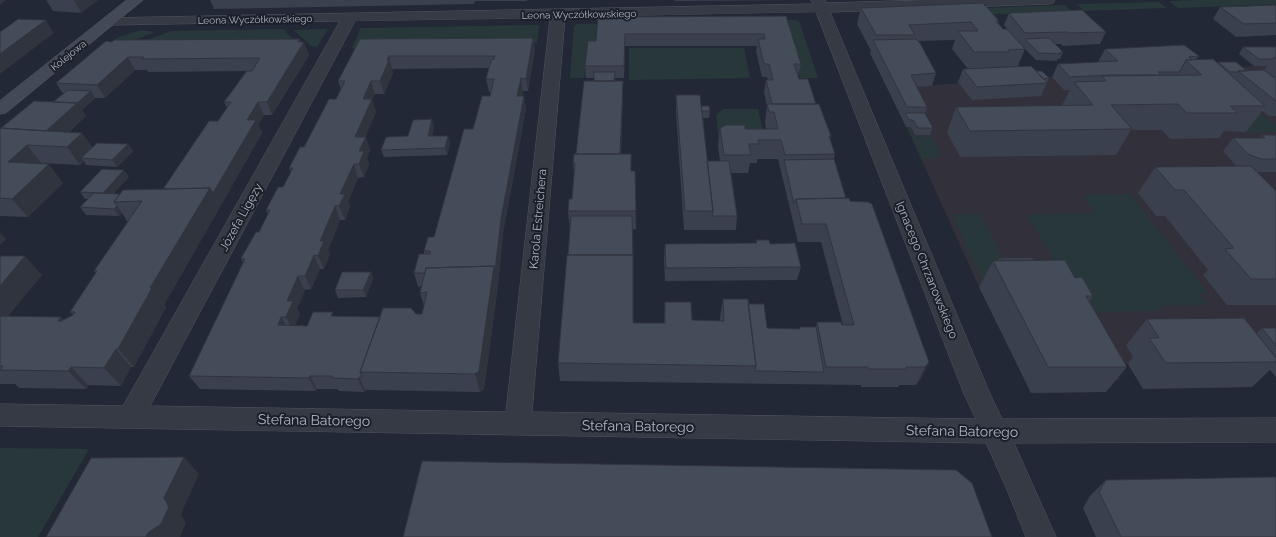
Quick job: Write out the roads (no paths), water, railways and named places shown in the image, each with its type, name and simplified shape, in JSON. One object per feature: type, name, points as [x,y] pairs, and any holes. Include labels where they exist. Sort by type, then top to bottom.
[{"type":"main road","name":"Kolejowa","points":[[0,109],[136,0]]},
{"type":"street","name":"Leona Wyczółkowskiego","points":[[110,21],[558,14],[820,4],[1048,0]]},
{"type":"street","name":"Ignacego Chrzanowskiego","points":[[820,4],[969,372],[1041,537]]},
{"type":"street","name":"Karola Estreichera","points":[[518,424],[558,14]]},
{"type":"street","name":"Józefa Ligęzy","points":[[131,417],[350,17]]},
{"type":"street","name":"Stefana Batorego","points":[[0,415],[995,432],[1276,430]]}]
